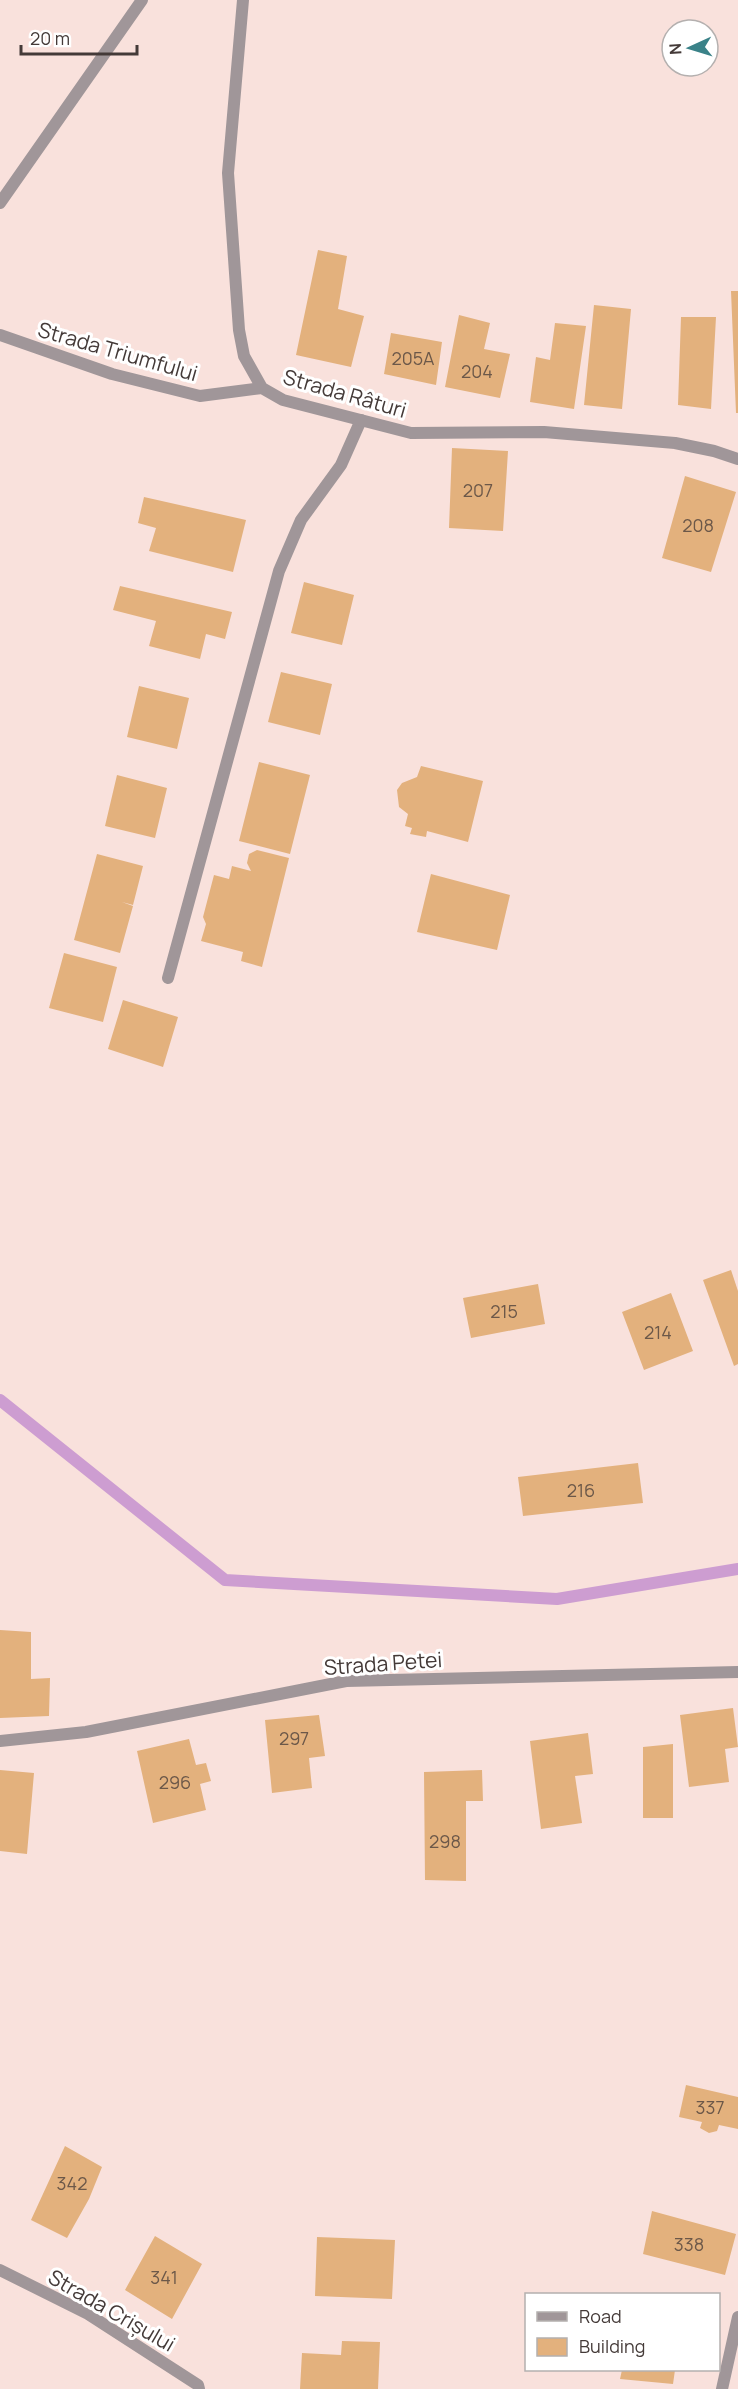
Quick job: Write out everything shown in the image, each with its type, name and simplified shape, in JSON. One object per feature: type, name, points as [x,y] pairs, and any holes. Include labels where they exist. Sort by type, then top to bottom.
[{"type":"street","points":[[0,203],[142,0]]},
{"type":"street","name":"Strada Râturi","points":[[243,0],[228,173],[239,330],[244,356],[262,388],[283,400],[411,432],[544,432],[675,443],[714,451],[738,459]]},
{"type":"street","name":"Strada Triumfului","points":[[0,335],[112,374],[200,396],[262,388]]},
{"type":"street","points":[[168,978],[279,571],[301,520],[341,465],[361,420]]},
{"type":"street","name":"Strada Petei","points":[[0,1742],[86,1732],[346,1681],[738,1672]]},
{"type":"street","name":"Strada Crișului","points":[[0,2270],[87,2314],[198,2385],[200,2389]]},
{"type":"street","points":[[722,2389],[738,2317]]},
{"type":"building","points":[[318,250],[347,256],[338,309],[364,316],[351,367],[296,355]]},
{"type":"building","points":[[731,291],[738,291],[738,413],[736,413]]},
{"type":"building","points":[[594,305],[631,309],[622,409],[584,405]]},
{"type":"building","points":[[459,315],[490,323],[484,349],[510,354],[500,398],[445,387]]},
{"type":"building","points":[[681,317],[716,317],[711,409],[678,405]]},
{"type":"building","points":[[555,323],[586,326],[574,409],[530,402],[536,357],[550,360]]},
{"type":"building","points":[[391,333],[442,342],[436,385],[384,374]]},
{"type":"building","points":[[452,448],[508,451],[503,531],[449,528]]},
{"type":"building","points":[[685,476],[736,492],[711,572],[662,558]]},
{"type":"building","points":[[144,497],[246,520],[233,572],[149,551],[156,528],[138,523]]},
{"type":"building","points":[[304,582],[354,595],[342,645],[291,633]]},
{"type":"building","points":[[120,586],[232,612],[225,639],[206,634],[200,659],[149,646],[156,621],[113,610]]},
{"type":"building","points":[[281,672],[332,684],[320,735],[268,722]]},
{"type":"building","points":[[139,686],[189,698],[177,749],[127,737]]},
{"type":"building","points":[[259,762],[310,775],[290,854],[239,841]]},
{"type":"building","points":[[421,766],[483,781],[468,842],[427,831],[426,837],[410,834],[412,828],[405,826],[408,814],[399,807],[397,790],[402,783],[417,777]]},
{"type":"building","points":[[117,775],[167,788],[155,838],[105,826]]},
{"type":"building","points":[[257,850],[289,858],[262,967],[241,961],[243,952],[201,941],[206,924],[203,917],[214,875],[229,879],[232,866],[251,871],[247,863],[249,854]]},
{"type":"building","points":[[97,854],[143,866],[133,905],[122,902],[133,906],[120,953],[74,940]]},
{"type":"building","points":[[431,874],[510,895],[497,950],[417,932]]},
{"type":"building","points":[[64,953],[117,967],[103,1022],[49,1008]]},
{"type":"building","points":[[123,1000],[178,1017],[163,1067],[108,1049]]},
{"type":"building","points":[[731,1270],[738,1291],[738,1364],[734,1366],[703,1280]]},
{"type":"building","points":[[538,1284],[545,1324],[471,1338],[463,1298]]},
{"type":"building","points":[[671,1293],[693,1351],[644,1370],[622,1312]]},
{"type":"building","points":[[638,1463],[643,1503],[523,1516],[518,1477]]},
{"type":"building","points":[[0,1630],[31,1632],[31,1679],[50,1678],[49,1716],[0,1718]]},
{"type":"building","points":[[733,1708],[738,1747],[725,1749],[729,1782],[689,1787],[680,1715]]},
{"type":"building","points":[[319,1715],[325,1756],[309,1758],[312,1788],[272,1793],[265,1720]]},
{"type":"building","points":[[588,1733],[593,1774],[575,1776],[582,1823],[541,1829],[530,1741]]},
{"type":"building","points":[[189,1739],[196,1765],[206,1763],[211,1781],[200,1784],[206,1810],[153,1823],[137,1751]]},
{"type":"building","points":[[673,1744],[673,1818],[643,1818],[643,1747]]},
{"type":"building","points":[[0,1770],[34,1773],[27,1854],[0,1851]]},
{"type":"building","points":[[482,1770],[483,1801],[466,1801],[466,1881],[425,1880],[424,1772]]},
{"type":"building","points":[[686,2085],[738,2097],[738,2129],[719,2125],[717,2131],[709,2133],[700,2128],[702,2122],[679,2117]]},
{"type":"building","points":[[65,2146],[102,2167],[89,2199],[67,2238],[31,2220]]},
{"type":"building","points":[[652,2211],[736,2234],[725,2275],[643,2254]]},
{"type":"building","points":[[155,2236],[202,2264],[172,2319],[125,2290]]},
{"type":"building","points":[[317,2237],[395,2240],[392,2299],[315,2296]]},
{"type":"building","points":[[342,2341],[380,2342],[378,2389],[300,2389],[302,2353],[341,2355]]},
{"type":"building","points":[[622,2371],[675,2371],[673,2384],[620,2379]]},
{"type":"waterway","points":[[0,1400],[225,1580],[557,1599],[738,1569]]}]
